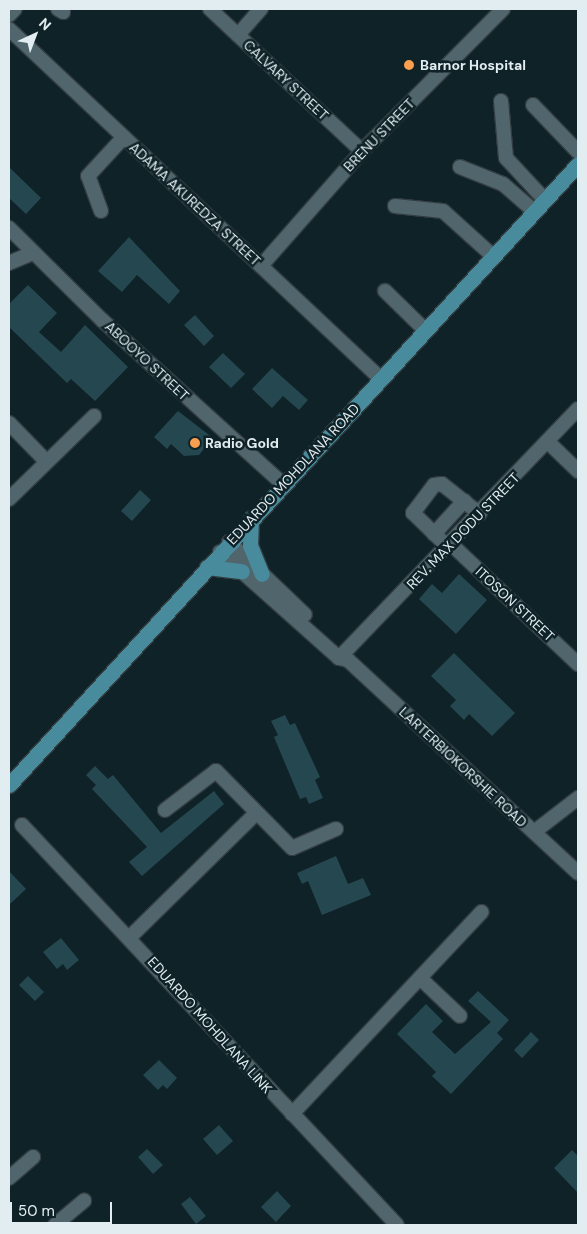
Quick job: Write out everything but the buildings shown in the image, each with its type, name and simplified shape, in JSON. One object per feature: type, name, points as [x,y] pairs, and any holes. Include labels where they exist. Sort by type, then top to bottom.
[{"type":"main road","name":"EDUARDO MOHDLANA ROAD","points":[[9,785],[224,547],[578,164]]},
{"type":"main road","points":[[251,518],[250,545],[262,574]]},
{"type":"main road","points":[[207,567],[242,571]]},
{"type":"street","points":[[9,15],[15,9]]},
{"type":"street","name":"CALVARY STREET","points":[[210,9],[362,151]]},
{"type":"street","points":[[238,35],[261,9]]},
{"type":"street","name":"BRENU STREET","points":[[262,266],[362,151],[503,9]]},
{"type":"street","name":"ADAMA AKUREDZA STREET","points":[[9,29],[381,378]]},
{"type":"street","points":[[501,101],[506,158],[544,199]]},
{"type":"street","points":[[533,105],[578,152]]},
{"type":"street","points":[[101,210],[88,176],[124,137]]},
{"type":"street","points":[[460,167],[503,184],[534,211]]},
{"type":"street","points":[[395,206],[443,211],[493,256]]},
{"type":"street","name":"ABOOYO STREET","points":[[9,228],[32,253],[283,484]]},
{"type":"street","points":[[9,264],[32,253]]},
{"type":"street","points":[[385,291],[426,330]]},
{"type":"street","name":"REV. MAX DODU STREET","points":[[344,656],[578,409]]},
{"type":"street","points":[[9,499],[94,416]]},
{"type":"street","points":[[9,424],[46,461]]},
{"type":"street","points":[[548,442],[578,470]]},
{"type":"street","name":"ITOSON STREET","points":[[464,501],[442,484],[434,485],[413,513],[578,664]]},
{"type":"street","points":[[434,534],[464,501],[480,514]]},
{"type":"street","name":"LARTERBIOKORSHIE ROAD","points":[[224,547],[242,571],[344,656]]},
{"type":"street","name":"LARTERBIOKORSHIE ROAD","points":[[224,547],[262,574],[344,656],[578,874]]},
{"type":"street","points":[[165,810],[216,771],[292,848],[336,829]]},
{"type":"street","points":[[534,832],[578,798]]},
{"type":"street","points":[[130,937],[256,813]]},
{"type":"street","name":"EDUARDO MOHDLANA LINK","points":[[22,825],[130,937],[292,1114],[398,1225]]},
{"type":"street","points":[[292,1114],[482,912]]},
{"type":"street","points":[[420,978],[460,1016]]},
{"type":"street","points":[[9,1178],[33,1157]]},
{"type":"street","points":[[55,1225],[84,1201]]},
{"type":"place","name":"Barnor Hospital","points":[[409,65]]},
{"type":"place","name":"Radio Gold","points":[[195,443]]}]
